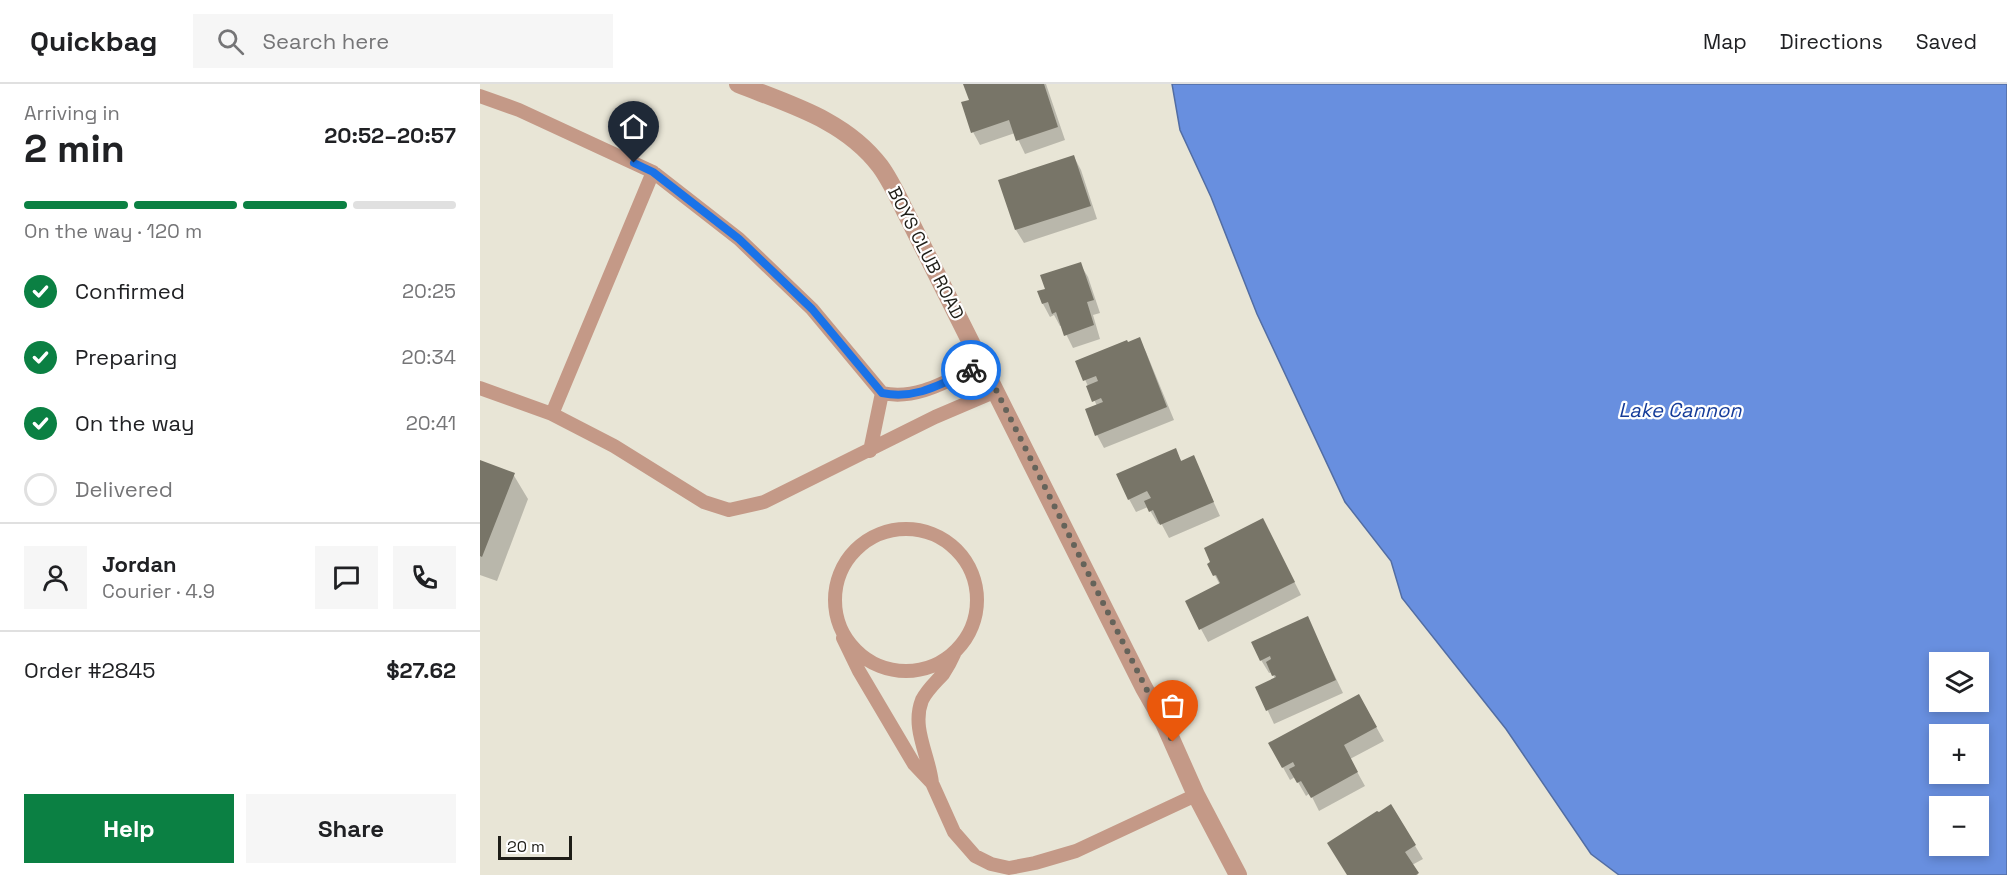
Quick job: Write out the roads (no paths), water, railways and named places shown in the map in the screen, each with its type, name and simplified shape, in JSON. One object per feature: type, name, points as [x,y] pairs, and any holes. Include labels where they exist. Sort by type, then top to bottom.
[{"type":"street","name":"BOYS CLUB ROAD","points":[[738,84],[819,116],[852,136],[881,168],[983,364],[1164,723],[1196,795],[1238,875]]},
{"type":"lane","points":[[480,96],[519,110],[653,172],[739,239],[812,309],[882,393],[898,397],[924,392],[983,364]]},
{"type":"lane","points":[[552,414],[653,172]]},
{"type":"lane","points":[[480,388],[552,414],[614,446],[704,502],[729,510],[764,502],[935,417],[996,391]]},
{"type":"lane","points":[[870,451],[882,393]]},
{"type":"lane","points":[[932,783],[914,764],[859,671],[843,638],[837,618],[835,599],[839,575],[851,555],[869,539],[890,530],[913,528],[936,534],[955,547],[969,565],[977,587],[977,610],[970,633],[956,651],[945,672],[929,688],[922,700],[918,718],[922,745],[930,765],[932,783],[954,832],[975,856],[991,864],[1009,868],[1035,863],[1076,851],[1196,795]]},
{"type":"lane","points":[[843,638],[868,660],[889,669],[913,671],[936,664],[956,651]]},
{"type":"water","name":"Lake Cannon","points":[[1172,84],[2007,84],[2007,875],[1619,875],[1591,854],[1506,729],[1402,598],[1391,561],[1345,502],[1257,314],[1211,197],[1180,130]]}]
